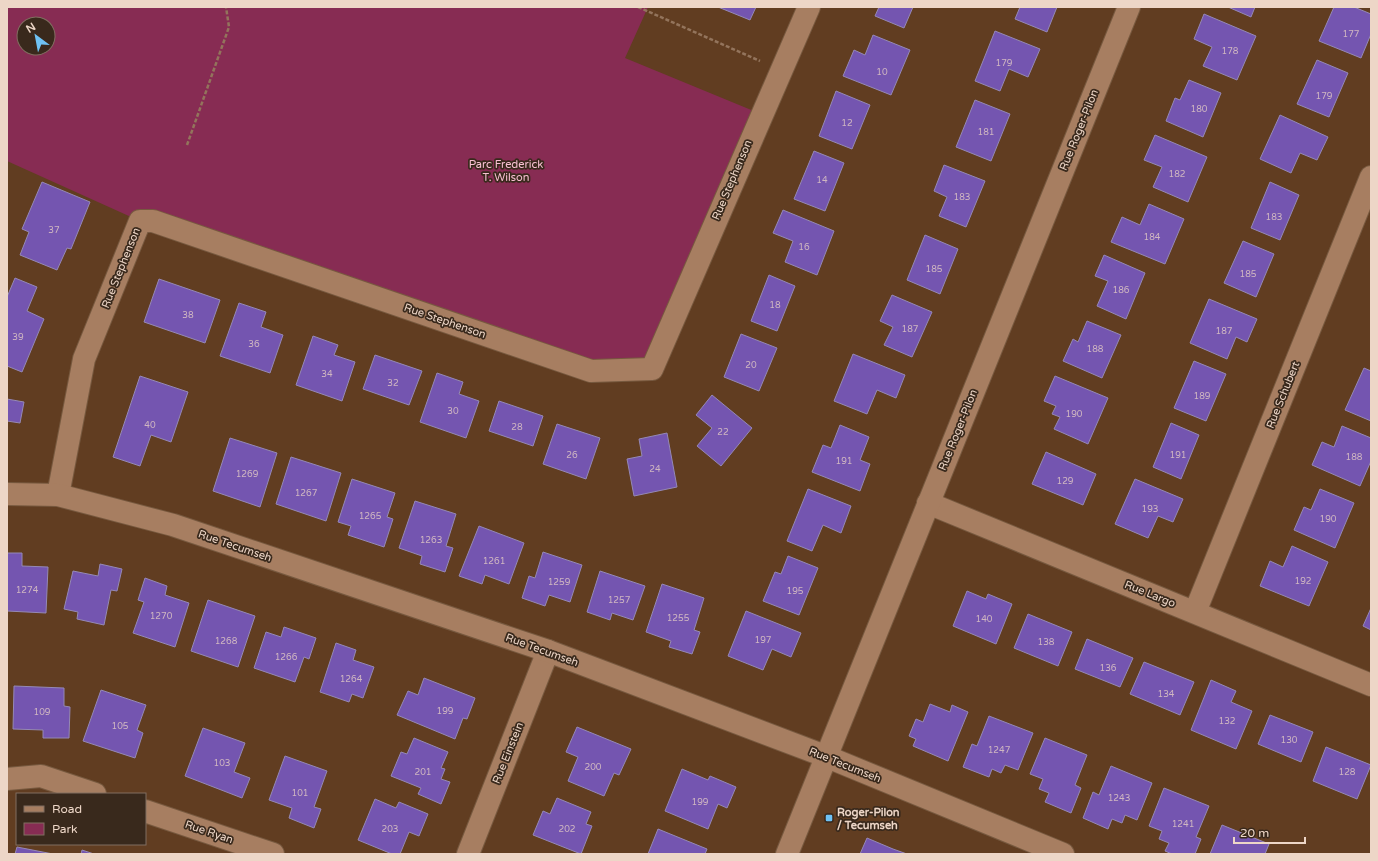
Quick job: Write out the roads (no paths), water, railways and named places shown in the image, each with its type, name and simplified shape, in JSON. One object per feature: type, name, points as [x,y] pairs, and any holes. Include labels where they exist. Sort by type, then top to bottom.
[{"type":"street","name":"Rue Stephenson","points":[[58,495],[84,359],[140,221],[153,221],[590,371],[652,369],[809,7]]},
{"type":"street","name":"Rue Roger-Pilon","points":[[787,854],[825,756],[1129,7]]},
{"type":"street","name":"Rue Schubert","points":[[1195,612],[1371,177]]},
{"type":"street","name":"Rue Tecumseh","points":[[7,494],[58,495],[173,525],[548,651],[825,756],[1063,854]]},
{"type":"street","name":"Rue Largo","points":[[928,503],[1371,685]]},
{"type":"street","name":"Rue Einstein","points":[[468,854],[548,651]]},
{"type":"street","points":[[7,779],[41,776],[92,793]]},
{"type":"street","name":"Rue Ryan","points":[[146,811],[273,854]]},
{"type":"place","name":"Roger-Pilon / Tecumseh","points":[[829,818]]},
{"type":"park label","name":"Parc Frederick T. Wilson","points":[[506,170]]}]
